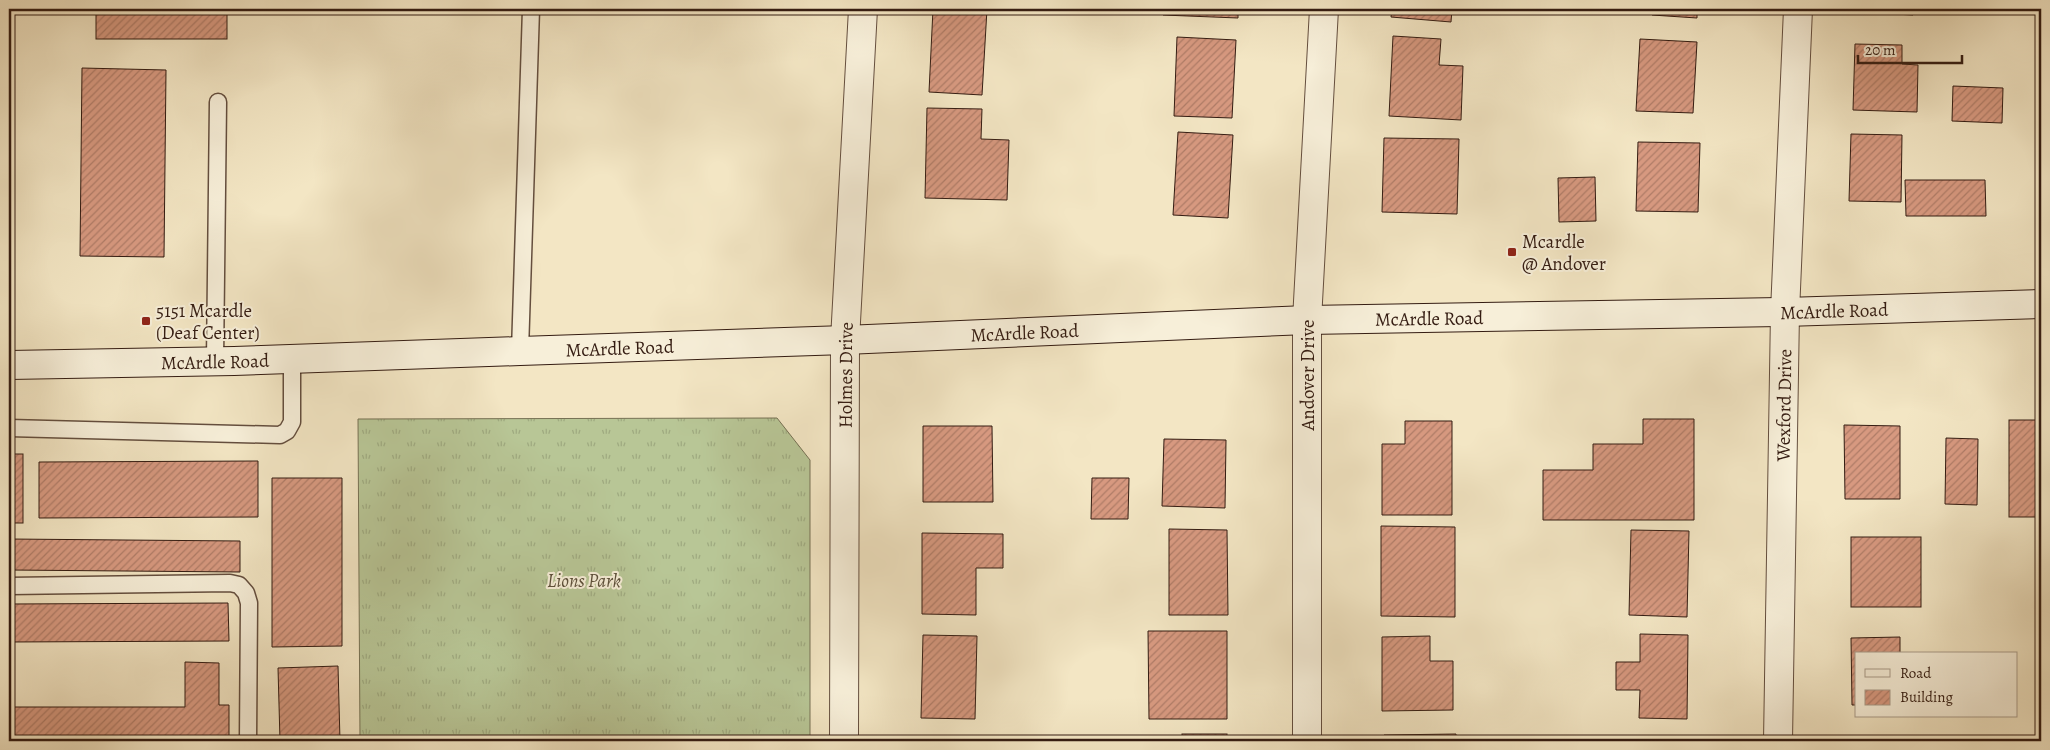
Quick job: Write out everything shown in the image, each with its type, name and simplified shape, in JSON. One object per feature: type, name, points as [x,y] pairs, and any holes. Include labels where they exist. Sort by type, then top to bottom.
[{"type":"street","name":"Holmes Drive","points":[[844,741],[845,340],[863,9]]},
{"type":"street","name":"Andover Drive","points":[[1307,741],[1307,320],[1324,9]]},
{"type":"street","name":"Wexford Drive","points":[[1778,741],[1785,312],[1798,9]]},
{"type":"street","name":"McArdle Road","points":[[9,365],[292,359],[845,340],[1307,320],[1785,312],[2041,304]]},
{"type":"lane","points":[[520,351],[531,9]]},
{"type":"lane","points":[[215,361],[218,102]]},
{"type":"lane","points":[[9,428],[280,435],[287,431],[292,422],[292,359]]},
{"type":"lane","points":[[9,586],[230,583],[239,585],[246,593],[249,603],[248,741]]},
{"type":"green space","name":"Lions Park","points":[[777,418],[810,460],[810,741],[360,741],[358,419]]},
{"type":"building","points":[[96,9],[227,9],[227,39],[96,39]]},
{"type":"building","points":[[933,9],[987,9],[982,95],[929,92]]},
{"type":"building","points":[[1163,9],[1238,9],[1238,18],[1163,15]]},
{"type":"building","points":[[1392,9],[1452,9],[1451,22],[1391,17]]},
{"type":"building","points":[[1653,9],[1697,9],[1697,18],[1652,15]]},
{"type":"building","points":[[1856,9],[1914,9],[1913,15],[1856,12]]},
{"type":"building","points":[[1393,36],[1441,39],[1439,65],[1463,66],[1461,120],[1389,116]]},
{"type":"building","points":[[1177,37],[1236,40],[1232,118],[1174,116]]},
{"type":"building","points":[[1640,39],[1697,42],[1693,113],[1636,111]]},
{"type":"building","points":[[1855,44],[1902,45],[1902,64],[1918,65],[1917,112],[1853,110]]},
{"type":"building","points":[[82,68],[166,70],[164,257],[80,256]]},
{"type":"building","points":[[1953,86],[2003,88],[2002,123],[1952,121]]},
{"type":"building","points":[[927,108],[982,109],[981,139],[1009,140],[1007,200],[925,198]]},
{"type":"building","points":[[1178,132],[1233,135],[1228,218],[1173,215]]},
{"type":"building","points":[[1851,134],[1902,135],[1901,202],[1849,201]]},
{"type":"building","points":[[1384,138],[1459,139],[1457,214],[1382,212]]},
{"type":"building","points":[[1638,142],[1700,143],[1698,212],[1636,211]]},
{"type":"building","points":[[1595,177],[1596,221],[1559,222],[1558,178]]},
{"type":"building","points":[[1905,180],[1985,180],[1986,216],[1906,216]]},
{"type":"building","points":[[1643,419],[1694,419],[1694,520],[1543,520],[1543,470],[1593,470],[1593,444],[1643,444]]},
{"type":"building","points":[[2009,420],[2041,420],[2041,517],[2009,517]]},
{"type":"building","points":[[1405,421],[1452,421],[1452,515],[1382,515],[1382,444],[1405,444]]},
{"type":"building","points":[[1844,425],[1900,426],[1900,499],[1845,499]]},
{"type":"building","points":[[923,426],[992,426],[993,502],[923,502]]},
{"type":"building","points":[[1946,438],[1978,439],[1977,505],[1945,504]]},
{"type":"building","points":[[1164,439],[1226,440],[1225,508],[1162,506]]},
{"type":"building","points":[[9,454],[23,454],[23,523],[9,523]]},
{"type":"building","points":[[258,461],[258,517],[39,518],[39,462]]},
{"type":"building","points":[[272,478],[342,478],[342,646],[272,647]]},
{"type":"building","points":[[1092,478],[1129,478],[1128,519],[1091,519]]},
{"type":"building","points":[[1381,526],[1455,527],[1455,617],[1381,616]]},
{"type":"building","points":[[1169,529],[1227,530],[1228,615],[1169,615]]},
{"type":"building","points":[[1631,530],[1689,531],[1687,617],[1629,615]]},
{"type":"building","points":[[922,533],[1003,534],[1003,568],[976,568],[976,615],[922,614]]},
{"type":"building","points":[[1851,537],[1921,537],[1921,607],[1851,607]]},
{"type":"building","points":[[9,539],[240,541],[240,572],[9,570]]},
{"type":"building","points":[[228,603],[229,641],[9,642],[9,604]]},
{"type":"building","points":[[1148,631],[1227,631],[1227,719],[1149,719]]},
{"type":"building","points":[[1640,634],[1688,635],[1687,719],[1639,718],[1640,690],[1616,690],[1616,662],[1640,662]]},
{"type":"building","points":[[923,635],[977,636],[975,719],[921,718]]},
{"type":"building","points":[[1430,636],[1430,661],[1453,661],[1453,710],[1382,711],[1382,637]]},
{"type":"building","points":[[1900,637],[1900,652],[1855,652],[1855,705],[1852,705],[1851,638]]},
{"type":"building","points":[[185,662],[219,663],[219,705],[229,705],[229,741],[9,741],[9,707],[185,707]]},
{"type":"building","points":[[338,666],[340,741],[280,741],[278,668]]},
{"type":"building","points":[[1182,734],[1227,734],[1227,741],[1182,741]]},
{"type":"building","points":[[1456,734],[1456,741],[1384,741],[1384,735]]},
{"type":"building","points":[[1867,736],[1911,736],[1911,741],[1867,741]]},
{"type":"building","points":[[1616,738],[1686,739],[1686,741],[1616,741]]},
{"type":"place","name":"Mcardle @ Andover","points":[[1512,252]]},
{"type":"place","name":"5151 Mcardle (Deaf Center)","points":[[146,321]]}]
